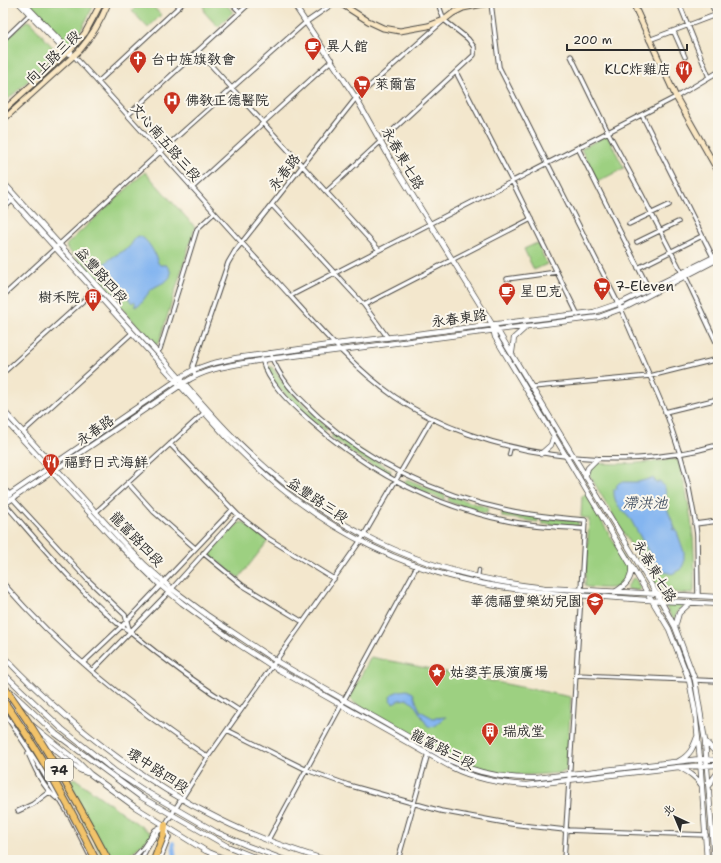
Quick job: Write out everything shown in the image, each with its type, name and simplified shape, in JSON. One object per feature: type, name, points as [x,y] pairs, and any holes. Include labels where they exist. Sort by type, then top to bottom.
[{"type":"highway","name":"74","points":[[3,684],[27,718],[62,774],[108,860]]},
{"type":"highway","name":"74","points":[[3,702],[20,724],[54,781],[79,824],[96,860]]},
{"type":"highway","points":[[154,860],[158,846],[164,834],[165,825]]},
{"type":"main road","name":"向上路三段","points":[[3,111],[69,52],[85,33],[101,3]]},
{"type":"main road","name":"向上路三段","points":[[3,120],[74,56],[99,25],[108,3]]},
{"type":"main road","points":[[340,3],[368,21],[383,28],[398,31],[428,26],[444,20],[463,8],[488,3]]},
{"type":"main road","points":[[633,3],[676,97],[718,171]]},
{"type":"street","name":"文心南五路三段","points":[[19,3],[74,56],[214,213],[341,350],[371,378],[396,398],[432,418],[470,435],[511,447],[542,453],[574,457],[635,458],[680,453],[718,445]]},
{"type":"street","name":"文心南五路三段","points":[[24,3],[31,13]]},
{"type":"street","points":[[98,82],[183,3]]},
{"type":"street","points":[[231,3],[240,12]]},
{"type":"street","points":[[128,115],[250,3]]},
{"type":"street","name":"永春東七路","points":[[293,3],[356,98],[380,143],[429,224],[512,354],[661,601],[675,627],[695,680],[705,741],[715,836],[714,860]]},
{"type":"street","points":[[3,296],[160,152],[305,23],[334,3]]},
{"type":"street","points":[[326,192],[474,55],[474,47],[468,39],[444,20],[438,3]]},
{"type":"street","points":[[491,3],[499,67],[619,304],[665,412],[680,453],[688,483],[695,524],[698,596]]},
{"type":"street","points":[[679,3],[709,78]]},
{"type":"street","points":[[649,40],[717,15],[711,3]]},
{"type":"street","points":[[3,40],[31,13]]},
{"type":"street","name":"永春路","points":[[4,503],[182,384],[194,373],[202,340],[228,263],[241,242],[356,98],[444,20]]},
{"type":"street","points":[[674,32],[685,57]]},
{"type":"street","points":[[198,50],[379,250]]},
{"type":"street","points":[[571,56],[608,132],[687,280],[718,346]]},
{"type":"street","points":[[192,188],[332,60]]},
{"type":"street","points":[[456,72],[578,314]]},
{"type":"street","points":[[290,296],[642,115],[718,72]]},
{"type":"street","points":[[642,115],[702,236],[716,258]]},
{"type":"street","points":[[578,148],[650,292]]},
{"type":"street","name":"益豐路四段","points":[[3,182],[157,352],[178,380]]},
{"type":"street","name":"益豐路四段","points":[[3,190],[132,333],[182,384]]},
{"type":"street","points":[[3,209],[13,200]]},
{"type":"street","points":[[272,205],[364,305],[388,338]]},
{"type":"street","points":[[630,224],[669,205]]},
{"type":"street","points":[[157,352],[160,349],[197,228],[214,213]]},
{"type":"street","points":[[364,305],[531,219]]},
{"type":"street","points":[[637,242],[678,222]]},
{"type":"street","points":[[638,268],[702,236]]},
{"type":"street","name":"永春東路","points":[[194,373],[262,360],[599,317],[621,309],[650,292],[716,258],[718,255]]},
{"type":"street","points":[[507,279],[557,272]]},
{"type":"street","points":[[3,373],[94,291]]},
{"type":"street","name":"永春東路","points":[[194,373],[224,360],[261,354],[594,312],[650,292]]},
{"type":"street","points":[[512,354],[514,338],[526,326]]},
{"type":"street","name":"永春東七路","points":[[496,330],[495,337],[669,629],[689,680],[695,712],[701,765],[707,860]]},
{"type":"street","points":[[23,432],[132,333]]},
{"type":"street","points":[[270,353],[282,380],[303,402],[357,447],[400,473],[448,494],[540,516],[585,520],[581,590]]},
{"type":"street","points":[[261,354],[265,369],[276,386],[297,410],[327,436],[353,455],[396,481],[445,503],[493,519],[584,529]]},
{"type":"street","points":[[532,387],[650,376],[718,359]]},
{"type":"street","name":"永春路","points":[[53,469],[178,380],[194,373]]},
{"type":"street","name":"益豐路三段","points":[[182,384],[204,413],[253,464],[286,493],[328,522],[417,566],[477,583],[527,591],[718,604]]},
{"type":"street","name":"益豐路三段","points":[[182,384],[236,441],[276,477],[315,507],[362,538],[449,570],[520,585],[657,595],[718,597]]},
{"type":"street","points":[[665,412],[718,399]]},
{"type":"street","name":"龍富路四段","points":[[3,410],[116,542],[162,583],[172,588],[207,615],[276,661]]},
{"type":"street","points":[[96,512],[204,413]]},
{"type":"street","name":"龍富路四段","points":[[3,418],[96,512],[162,583],[168,593],[238,644],[272,666]]},
{"type":"street","points":[[141,860],[152,839],[165,825],[208,757],[362,538],[432,418]]},
{"type":"street","points":[[327,436],[333,428]]},
{"type":"street","points":[[542,453],[551,445],[554,435]]},
{"type":"street","points":[[170,444],[238,515],[266,537],[334,579]]},
{"type":"street","points":[[509,455],[511,447]]},
{"type":"street","points":[[586,477],[588,468],[597,458]]},
{"type":"street","points":[[128,483],[154,512],[195,548]]},
{"type":"street","points":[[3,487],[82,573],[125,615],[130,632]]},
{"type":"street","points":[[445,503],[448,494]]},
{"type":"street","points":[[4,503],[76,583],[121,627],[130,632],[176,668],[240,711]]},
{"type":"street","points":[[493,519],[496,506]]},
{"type":"street","points":[[83,663],[121,627],[232,510]]},
{"type":"street","points":[[92,672],[168,593],[238,515]]},
{"type":"street","points":[[540,516],[540,525]]},
{"type":"street","points":[[695,524],[718,521]]},
{"type":"street","points":[[203,553],[242,585],[303,622]]},
{"type":"street","points":[[615,592],[628,582],[632,571],[631,565]]},
{"type":"street","points":[[268,840],[417,566]]},
{"type":"street","points":[[477,583],[479,570]]},
{"type":"street","points":[[3,583],[25,608],[92,672],[161,726],[208,757]]},
{"type":"street","points":[[564,860],[581,595]]},
{"type":"street","points":[[675,627],[679,613],[691,602]]},
{"type":"street","name":"環中路四段","points":[[3,656],[23,677],[71,721],[120,760],[181,798],[221,820],[296,851],[326,860]]},
{"type":"street","name":"龍富路三段","points":[[276,661],[429,749],[462,766],[494,776],[522,778],[700,759],[718,760]]},
{"type":"street","name":"龍富路三段","points":[[272,666],[451,768],[468,775],[503,783],[530,784],[679,767],[701,765],[718,766]]},
{"type":"street","name":"環中路四段","points":[[3,673],[36,705],[88,751],[128,779],[216,832],[285,860]]},
{"type":"street","points":[[576,675],[689,680]]},
{"type":"street","points":[[695,680],[718,681]]},
{"type":"street","points":[[3,684],[56,734],[141,797],[227,846],[261,860]]},
{"type":"street","points":[[3,697],[27,721],[78,762],[90,774],[135,807],[206,851],[228,860]]},
{"type":"street","points":[[3,702],[24,724],[59,754],[80,770],[90,774]]},
{"type":"street","points":[[3,710],[70,818],[92,860]]},
{"type":"street","points":[[227,730],[307,770],[348,785],[441,811],[512,824],[565,830],[706,835]]},
{"type":"street","points":[[678,762],[692,750],[698,734]]},
{"type":"street","points":[[705,741],[718,755]]},
{"type":"street","points":[[26,748],[39,777],[49,792],[58,800]]},
{"type":"street","points":[[398,860],[429,749]]},
{"type":"street","points":[[679,767],[698,780],[703,790]]},
{"type":"street","points":[[709,789],[712,780],[718,772]]},
{"type":"street","points":[[18,811],[33,804],[49,792]]},
{"type":"street","points":[[132,860],[156,830],[165,825]]},
{"type":"street","points":[[160,860],[169,837],[165,825]]},
{"type":"green space","points":[[29,3],[95,3],[81,30],[68,43]]},
{"type":"green space","points":[[140,3],[150,3],[161,15],[148,28],[132,11]]},
{"type":"green space","points":[[203,3],[225,3],[233,12],[218,27],[205,13]]},
{"type":"green space","points":[[27,21],[30,22],[58,53],[3,104],[3,42]]},
{"type":"green space","points":[[607,135],[624,168],[597,182],[581,149]]},
{"type":"green space","points":[[145,172],[195,227],[159,343],[155,345],[66,247],[67,244]]},
{"type":"green space","points":[[537,243],[547,264],[534,270],[524,249]]},
{"type":"green space","points":[[266,367],[272,367],[287,388],[328,428],[325,431],[310,419],[283,392],[275,383]]},
{"type":"green space","points":[[334,433],[391,470],[389,475],[354,454],[331,437]]},
{"type":"green space","points":[[677,459],[679,463],[691,519],[694,590],[693,593],[690,594],[678,593],[663,589],[650,578],[589,474],[590,469],[596,463],[615,464],[654,462]]},
{"type":"green space","points":[[407,479],[445,495],[445,500],[405,484],[404,483]]},
{"type":"green space","points":[[586,494],[628,567],[626,582],[615,588],[587,587],[585,585],[589,519],[581,517],[582,496]]},
{"type":"green space","points":[[450,496],[486,507],[488,509],[487,513],[449,502],[448,499]]},
{"type":"green space","points":[[502,512],[538,517],[538,522],[502,517]]},
{"type":"green space","points":[[542,518],[578,520],[578,526],[542,524]]},
{"type":"green space","points":[[243,522],[268,541],[239,578],[211,556],[211,551],[239,523]]},
{"type":"green space","points":[[635,578],[641,589],[639,591],[627,589],[632,579]]},
{"type":"green space","points":[[664,603],[685,604],[677,613],[674,621]]},
{"type":"green space","points":[[371,657],[571,697],[566,771],[561,773],[508,775],[482,770],[452,758],[353,702],[350,697],[351,694]]},
{"type":"green space","points":[[74,778],[153,835],[123,860],[104,860],[65,785]]},
{"type":"water","points":[[138,236],[143,238],[148,244],[155,254],[158,263],[160,265],[166,265],[170,270],[171,275],[166,281],[153,288],[137,306],[134,305],[136,303],[134,301],[132,303],[130,301],[119,286],[108,278],[104,273],[103,268],[109,260],[128,248]]},
{"type":"water","name":"滯洪池","points":[[652,478],[656,483],[660,481],[665,488],[668,511],[675,528],[672,529],[676,529],[684,552],[684,563],[681,569],[672,574],[664,573],[658,569],[631,520],[616,503],[614,495],[614,488],[616,490],[616,486],[620,482],[638,482]]},
{"type":"water","points":[[407,690],[413,693],[420,711],[433,718],[446,717],[435,726],[430,727],[427,725],[414,704],[408,699],[399,700],[393,703],[390,700],[392,694]]},
{"type":"waterway","points":[[173,843],[175,860]]},
{"type":"place","name":"異人館","points":[[313,61]]},
{"type":"place","name":"台中旌旗教會","points":[[138,74]]},
{"type":"place","name":"KLC炸雞店","points":[[684,84]]},
{"type":"place","name":"萊爾富","points":[[362,99]]},
{"type":"place","name":"佛教正德醫院","points":[[172,115]]},
{"type":"place","name":"7-Eleven","points":[[602,301]]},
{"type":"place","name":"星巴克","points":[[507,306]]},
{"type":"place","name":"樹禾院","points":[[93,312]]},
{"type":"place","name":"福野日式海鮮","points":[[51,477]]},
{"type":"place","name":"華德福豐樂幼兒園","points":[[595,616]]},
{"type":"place","name":"姑婆芋展演廣場","points":[[437,687]]},
{"type":"place","name":"瑞成堂","points":[[490,746]]}]
